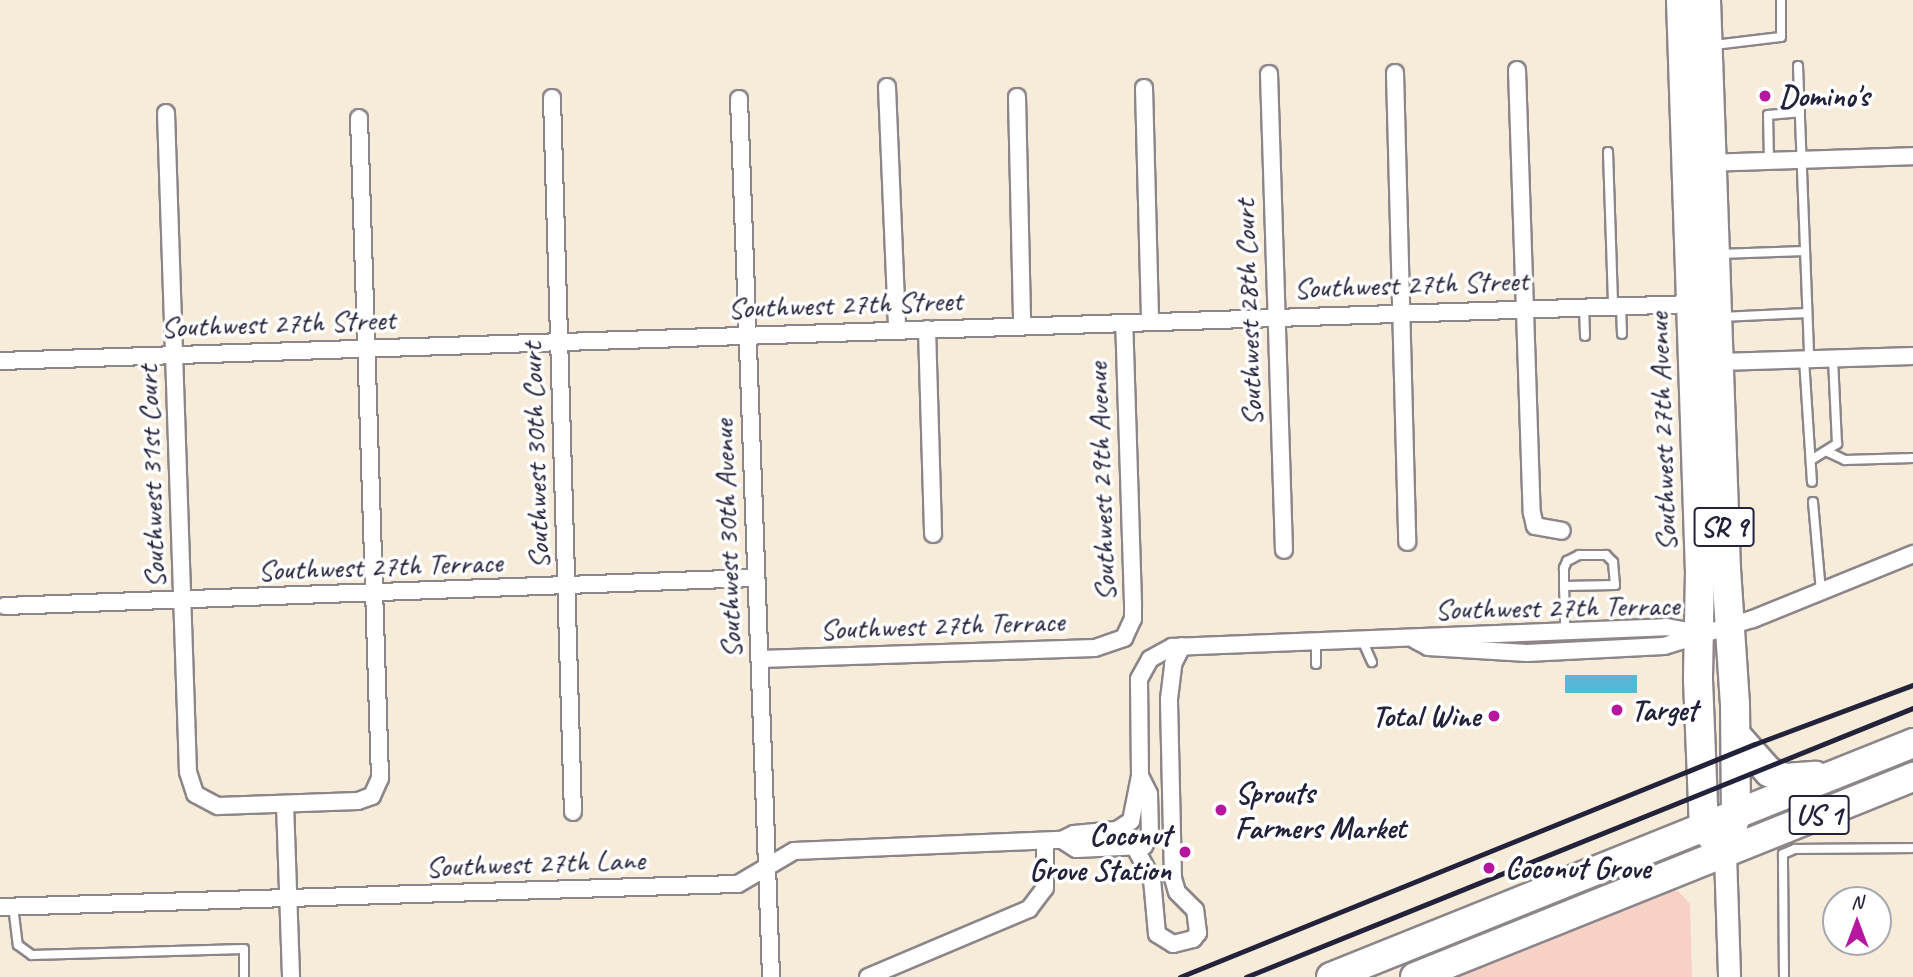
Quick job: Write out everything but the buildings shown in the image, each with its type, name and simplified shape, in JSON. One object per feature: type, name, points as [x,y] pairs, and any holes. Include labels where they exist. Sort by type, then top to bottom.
[{"type":"highway","name":"Southwest 27th Avenue","points":[[1681,0],[1699,164],[1716,254],[1736,735],[1736,815],[1726,854]]},
{"type":"highway","name":"Southwest 27th Avenue","points":[[1704,827],[1691,304],[1707,46],[1706,0]]},
{"type":"highway","points":[[1716,254],[1706,287],[1691,304],[1707,313],[1719,338]]},
{"type":"highway","points":[[1736,735],[1752,758],[1772,774],[1829,778]]},
{"type":"highway","name":"US 1","points":[[1331,977],[1913,743]]},
{"type":"highway","name":"US 1","points":[[1415,977],[1913,777]]},
{"type":"highway","points":[[1704,827],[1726,854]]},
{"type":"main road","name":"Southwest 27th Avenue","points":[[1726,854],[1729,977]]},
{"type":"street","points":[[1517,69],[1532,513],[1535,526],[1562,531]]},
{"type":"street","points":[[1395,73],[1407,542]]},
{"type":"street","name":"Southwest 28th Court","points":[[1269,74],[1283,550]]},
{"type":"street","points":[[887,87],[897,330]]},
{"type":"street","points":[[1144,88],[1150,322]]},
{"type":"street","points":[[1017,97],[1022,326]]},
{"type":"street","name":"Southwest 30th Court","points":[[551,98],[573,812]]},
{"type":"street","name":"Southwest 30th Avenue","points":[[739,99],[771,977]]},
{"type":"street","name":"Southwest 31st Court","points":[[166,113],[188,772],[195,794],[218,806],[285,804]]},
{"type":"street","points":[[291,977],[285,804],[358,802],[376,791],[381,766],[359,118]]},
{"type":"street","points":[[1699,164],[1913,156]]},
{"type":"street","name":"Southwest 27th Street","points":[[0,361],[1691,304]]},
{"type":"street","name":"Southwest 29th Avenue","points":[[1124,323],[1133,604],[1124,638]]},
{"type":"street","points":[[927,329],[933,534]]},
{"type":"street","points":[[1719,338],[1807,359],[1913,355]]},
{"type":"street","name":"Southwest 27th Terrace","points":[[1140,776],[1139,679],[1150,659],[1163,650],[1182,646],[1415,640],[1446,648],[1527,653],[1664,646],[1700,633],[1731,626],[1913,554]]},
{"type":"street","name":"Southwest 27th Terrace","points":[[2,609],[756,578]]},
{"type":"street","name":"Southwest 27th Terrace","points":[[1446,648],[1565,630],[1666,627],[1700,633]]},
{"type":"street","name":"Southwest 27th Terrace","points":[[760,659],[1095,648],[1124,638]]},
{"type":"street","points":[[1140,776],[1133,815],[1122,829],[1152,879],[1157,934],[1173,944],[1193,939],[1198,933],[1195,910],[1177,892],[1173,878],[1169,699],[1173,664],[1182,646]]},
{"type":"street","points":[[1136,849],[1149,840],[1151,827],[1150,794],[1140,776]]},
{"type":"street","name":"Southwest 27th Lane","points":[[1062,841],[1074,834],[1122,829]]},
{"type":"street","points":[[868,977],[1029,909],[1045,888],[1045,841]]},
{"type":"street","name":"Southwest 27th Lane","points":[[6,907],[738,884],[794,851],[1045,841],[1062,841],[1076,849],[1136,849]]},
{"type":"lane","points":[[1707,46],[1780,37],[1780,0]]},
{"type":"lane","points":[[1798,66],[1812,482]]},
{"type":"lane","points":[[1769,161],[1768,115],[1800,113]]},
{"type":"lane","points":[[1608,152],[1617,306],[1622,334]]},
{"type":"lane","points":[[1716,254],[1805,251]]},
{"type":"lane","points":[[1584,307],[1585,336]]},
{"type":"lane","points":[[1719,338],[1807,313]]},
{"type":"lane","points":[[1811,460],[1838,444],[1833,358]]},
{"type":"lane","points":[[1828,452],[1845,460],[1913,458]]},
{"type":"lane","points":[[1813,502],[1821,591]]},
{"type":"lane","points":[[1564,586],[1615,585],[1613,562],[1606,555],[1572,557],[1564,568],[1564,586],[1565,630]]},
{"type":"lane","points":[[1363,642],[1372,662]]},
{"type":"lane","points":[[1316,643],[1316,664]]},
{"type":"lane","points":[[1784,977],[1782,859],[1795,849],[1913,848]]},
{"type":"lane","points":[[6,907],[18,945],[32,955],[244,949],[244,977]]},
{"type":"shaded area","points":[[1667,891],[1678,891],[1690,904],[1692,977],[1454,977]]},
{"type":"water","points":[[1565,675],[1637,675],[1637,693],[1565,693]]},
{"type":"railway","points":[[1180,977],[1755,744],[1913,685]]},
{"type":"railway","points":[[1246,977],[1913,708]]},
{"type":"place","name":"Domino's","points":[[1765,96]]},
{"type":"place","name":"Target","points":[[1617,710]]},
{"type":"place","name":"Total Wine","points":[[1494,716]]},
{"type":"place","name":"Sprouts Farmers Market","points":[[1221,810]]},
{"type":"place","name":"Coconut Grove Station","points":[[1185,852]]},
{"type":"place","name":"Coconut Grove","points":[[1489,868]]}]
